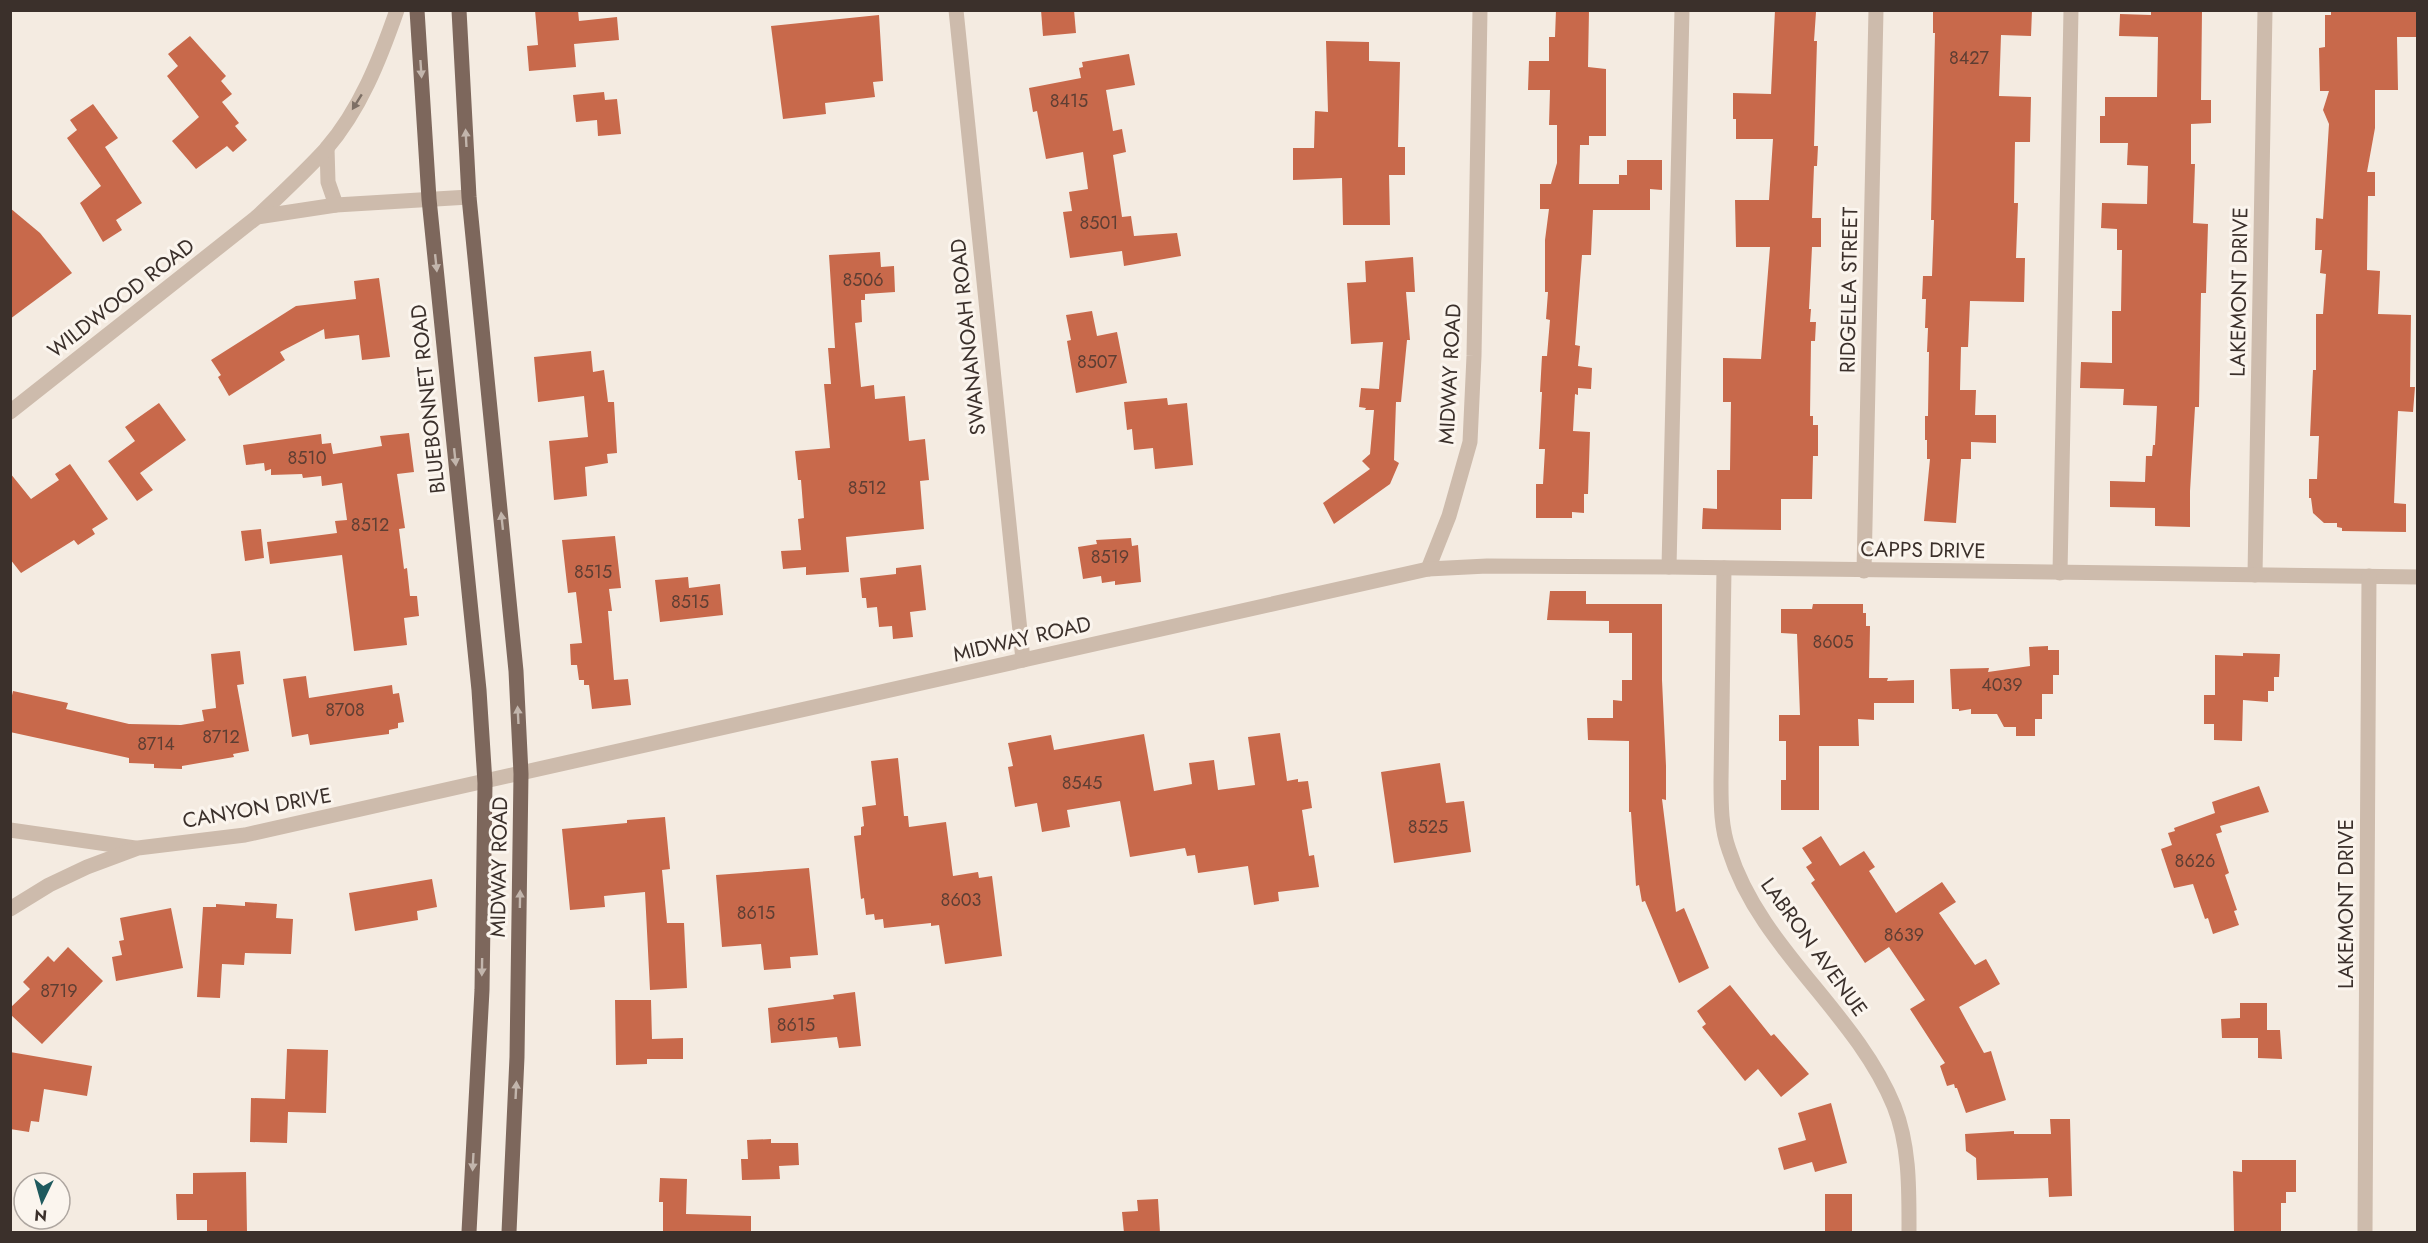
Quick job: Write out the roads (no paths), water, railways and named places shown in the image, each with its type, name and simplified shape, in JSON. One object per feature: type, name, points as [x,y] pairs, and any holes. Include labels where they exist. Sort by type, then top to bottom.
[{"type":"main road","name":"BLUEBONNET ROAD","points":[[417,10],[429,199],[479,690],[486,783]]},
{"type":"main road","points":[[459,10],[469,197],[516,671],[521,774]]},
{"type":"main road","name":"MIDWAY ROAD","points":[[509,1233],[517,1057],[521,774]]},
{"type":"main road","name":"MIDWAY ROAD","points":[[469,1233],[482,990],[486,783]]},
{"type":"street","name":"WILDWOOD ROAD","points":[[10,412],[257,217],[327,148],[360,98],[381,55],[397,10]]},
{"type":"street","name":"SWANANOAH ROAD","points":[[956,10],[1023,660]]},
{"type":"street","name":"MIDWAY ROAD","points":[[521,774],[1428,569],[1449,516],[1470,442],[1480,10]]},
{"type":"street","points":[[1669,567],[1682,10]]},
{"type":"street","name":"RIDGELEA STREET","points":[[1864,571],[1876,10]]},
{"type":"street","points":[[2060,573],[2071,10]]},
{"type":"street","name":"LAKEMONT DRIVE","points":[[2255,575],[2265,10]]},
{"type":"street","points":[[327,148],[328,182],[336,205]]},
{"type":"street","name":"WILDWOOD ROAD","points":[[257,217],[336,205],[469,197]]},
{"type":"street","name":"CAPPS DRIVE","points":[[1428,569],[1487,566],[1669,567],[2418,577]]},
{"type":"street","name":"LABRON AVENUE","points":[[1724,568],[1721,782],[1722,815],[1728,849],[1743,887],[1760,917],[1861,1047],[1881,1079],[1895,1108],[1905,1146],[1909,1179],[1909,1233]]},
{"type":"street","name":"LAKEMONT DRIVE","points":[[2365,1233],[2369,576]]},
{"type":"street","name":"CANYON DRIVE","points":[[10,909],[49,885],[138,848],[245,835],[521,774]]},
{"type":"street","points":[[10,830],[138,848]]}]
